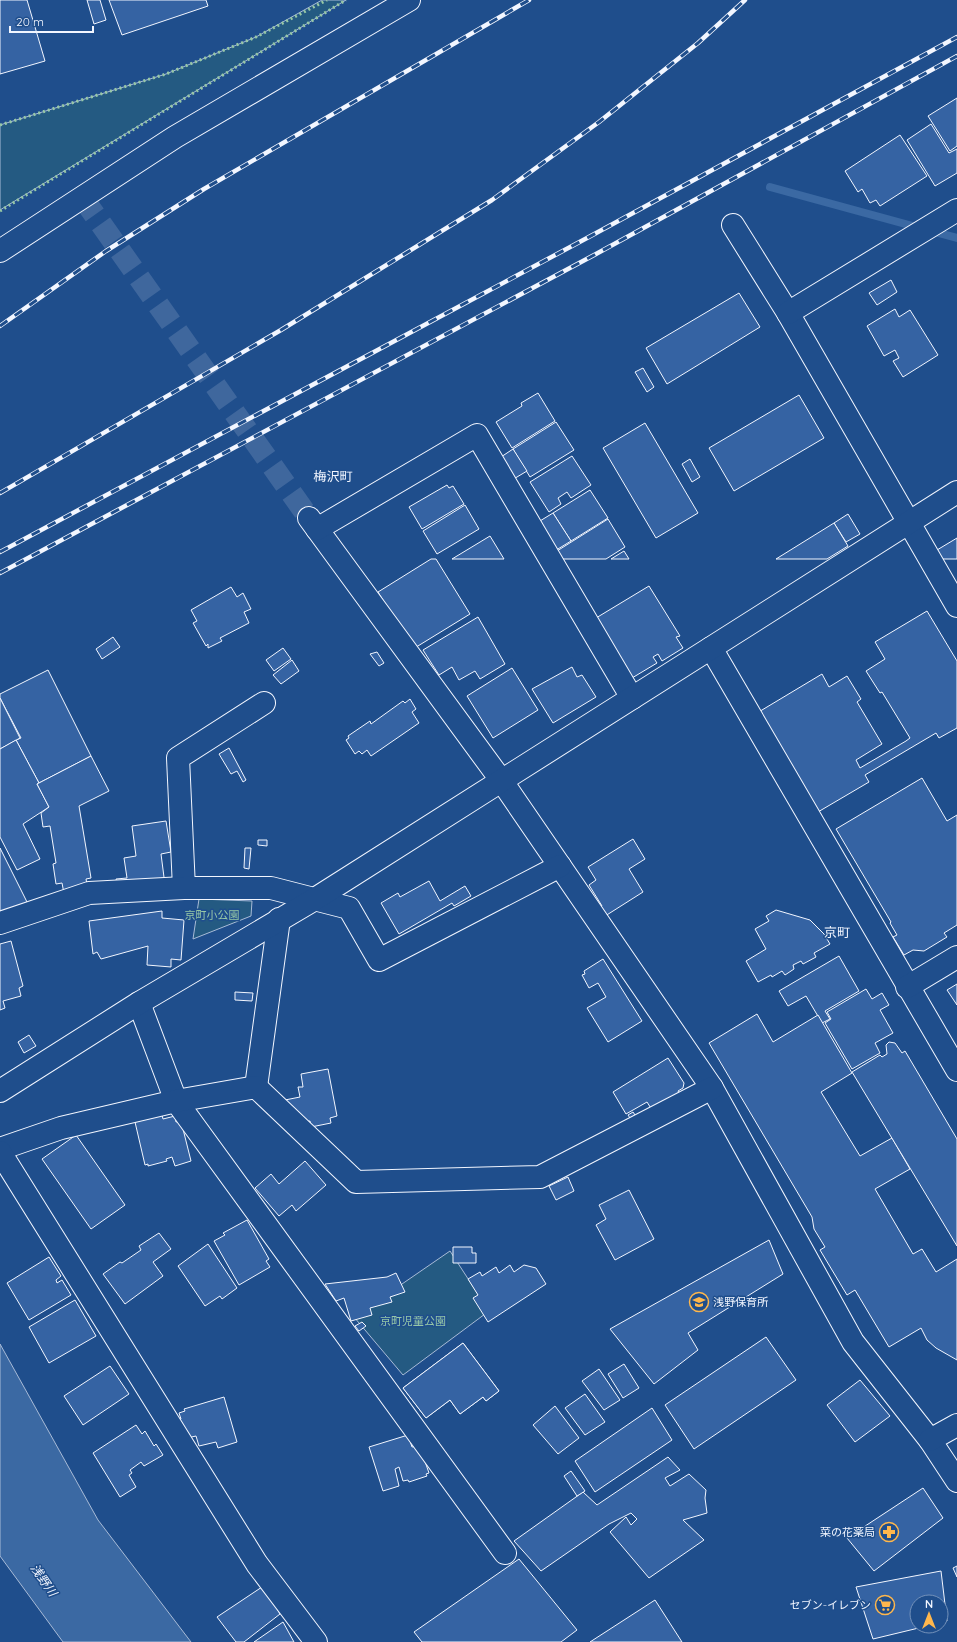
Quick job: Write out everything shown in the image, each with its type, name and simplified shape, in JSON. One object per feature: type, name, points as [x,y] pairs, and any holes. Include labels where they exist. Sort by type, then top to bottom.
[{"type":"street","points":[[0,250],[175,137],[409,0]]},
{"type":"street","points":[[788,313],[957,210]]},
{"type":"street","points":[[733,225],[788,313],[957,606]]},
{"type":"street","points":[[632,698],[477,435],[313,524],[501,780],[712,1088],[853,1342],[930,1440],[957,1481]]},
{"type":"street","points":[[0,1091],[139,1002],[315,899],[957,492]]},
{"type":"street","points":[[711,648],[957,1070]]},
{"type":"street","points":[[184,888],[178,758],[264,703]]},
{"type":"street","points":[[0,923],[89,893],[184,888],[271,888],[349,908],[379,960],[560,866]]},
{"type":"street","points":[[256,1086],[279,919]]},
{"type":"street","points":[[908,987],[957,957]]},
{"type":"street","points":[[139,1002],[176,1101],[505,1553]]},
{"type":"street","points":[[256,1086],[356,1182],[540,1178],[712,1088]]},
{"type":"street","points":[[256,1086],[176,1101],[60,1128],[0,1150],[257,1564],[316,1642]]},
{"type":"street","points":[[930,1440],[957,1425]]},
{"type":"green space","points":[[322,0],[346,0],[0,210],[0,125],[166,74],[256,37]]},
{"type":"green space","name":"京町小公園","points":[[199,899],[252,901],[251,916],[193,939]]},
{"type":"green space","name":"京町児童公園","points":[[450,1251],[489,1311],[403,1375],[354,1317]]},
{"type":"water","name":"浅野川","points":[[0,1344],[98,1520],[191,1642],[63,1642],[0,1556]]},
{"type":"building","points":[[0,0],[27,0],[45,61],[0,74]]},
{"type":"building","points":[[87,0],[100,0],[106,20],[94,24]]},
{"type":"building","points":[[109,0],[206,0],[208,6],[122,35]]},
{"type":"building","points":[[957,98],[957,146],[950,151],[928,116]]},
{"type":"building","points":[[931,124],[949,153],[957,149],[957,173],[935,186],[907,140]]},
{"type":"building","points":[[900,135],[927,176],[880,206],[876,200],[870,203],[862,189],[858,192],[845,171]]},
{"type":"building","points":[[891,280],[897,292],[877,305],[869,293]]},
{"type":"building","points":[[739,293],[760,327],[667,384],[646,348]]},
{"type":"building","points":[[895,309],[899,317],[910,310],[938,355],[903,377],[893,361],[899,358],[895,350],[884,356],[867,326]]},
{"type":"building","points":[[643,368],[654,387],[647,392],[635,372]]},
{"type":"building","points":[[538,393],[555,421],[512,448],[496,422],[522,406],[521,403]]},
{"type":"building","points":[[799,395],[824,438],[734,491],[709,448]]},
{"type":"building","points":[[556,422],[574,450],[530,477],[513,449]]},
{"type":"building","points":[[645,423],[698,513],[656,538],[603,448]]},
{"type":"building","points":[[513,449],[527,471],[512,480],[498,459]]},
{"type":"building","points":[[572,456],[591,485],[571,498],[567,492],[558,498],[561,504],[549,512],[530,482]]},
{"type":"building","points":[[690,459],[700,477],[692,482],[682,464]]},
{"type":"building","points":[[447,485],[449,488],[453,486],[464,504],[422,529],[409,507]]},
{"type":"building","points":[[590,490],[608,518],[571,541],[553,513]]},
{"type":"building","points":[[465,505],[479,529],[437,554],[423,531]]},
{"type":"building","points":[[553,513],[571,541],[553,552],[535,524]]},
{"type":"building","points":[[848,514],[860,534],[846,542],[834,523]]},
{"type":"building","points":[[608,519],[625,547],[606,559],[562,559],[557,551]]},
{"type":"building","points":[[834,523],[848,546],[827,559],[776,559]]},
{"type":"building","points":[[490,536],[504,559],[452,559]]},
{"type":"building","points":[[957,538],[957,559],[942,559],[937,550]]},
{"type":"building","points":[[624,551],[629,559],[611,559]]},
{"type":"building","points":[[431,559],[436,559],[470,614],[413,649],[378,592]]},
{"type":"building","points":[[649,586],[680,636],[676,637],[683,648],[662,661],[658,654],[653,657],[657,663],[632,678],[596,618]]},
{"type":"building","points":[[231,587],[237,597],[243,593],[251,609],[244,612],[249,623],[220,638],[222,641],[208,648],[208,644],[206,646],[193,623],[197,621],[191,610]]},
{"type":"building","points":[[927,611],[957,661],[957,728],[939,738],[936,733],[865,775],[869,782],[806,819],[747,719],[822,674],[829,687],[847,676],[861,699],[857,702],[882,744],[856,760],[860,768],[906,741],[910,738],[882,692],[880,693],[866,671],[885,659],[875,642]]},
{"type":"building","points":[[478,617],[505,664],[480,679],[475,671],[459,680],[452,667],[439,675],[423,650]]},
{"type":"building","points":[[113,637],[120,647],[102,659],[96,649]]},
{"type":"building","points":[[283,648],[291,659],[274,671],[266,660]]},
{"type":"building","points":[[377,652],[384,663],[379,666],[370,654]]},
{"type":"building","points":[[292,660],[299,671],[281,684],[273,675]]},
{"type":"building","points":[[572,667],[577,677],[582,675],[596,697],[553,723],[532,689]]},
{"type":"building","points":[[512,668],[538,710],[493,738],[467,696]]},
{"type":"building","points":[[48,670],[91,756],[39,783],[16,740],[21,738],[0,698],[0,694]]},
{"type":"building","points":[[0,698],[20,738],[0,749]]},
{"type":"building","points":[[410,699],[416,709],[412,712],[419,723],[371,756],[367,750],[362,754],[359,751],[355,754],[346,740],[349,738],[348,736],[370,721],[371,724],[403,701],[405,703]]},
{"type":"building","points":[[16,740],[39,783],[37,784],[49,807],[23,824],[40,859],[17,870],[0,837],[0,749]]},
{"type":"building","points":[[229,748],[246,780],[243,782],[237,771],[231,774],[219,754]]},
{"type":"building","points":[[91,756],[109,791],[79,806],[91,878],[86,879],[90,900],[66,904],[62,883],[56,884],[53,864],[56,863],[50,826],[43,827],[41,813],[49,807],[37,784]]},
{"type":"building","points":[[922,778],[947,821],[957,815],[957,925],[944,933],[947,937],[924,951],[913,950],[904,955],[893,937],[897,935],[890,923],[891,922],[836,829]]},
{"type":"building","points":[[166,821],[171,852],[161,854],[165,885],[119,893],[116,879],[127,878],[124,858],[136,856],[132,826]]},
{"type":"building","points":[[633,839],[645,859],[629,869],[643,892],[602,918],[596,909],[602,906],[589,885],[596,880],[588,867]]},
{"type":"building","points":[[258,840],[267,840],[267,846],[258,845]]},
{"type":"building","points":[[0,848],[31,910],[0,919]]},
{"type":"building","points":[[245,848],[251,848],[249,869],[244,868]]},
{"type":"building","points":[[429,881],[440,901],[465,886],[471,896],[454,906],[452,903],[399,934],[381,903],[398,893],[400,897]]},
{"type":"building","points":[[776,910],[810,920],[824,934],[830,944],[814,953],[816,957],[803,964],[801,961],[793,965],[794,969],[785,975],[782,971],[772,977],[771,975],[758,982],[746,961],[766,949],[755,929],[769,921],[766,916]]},
{"type":"building","points":[[162,911],[162,918],[184,920],[181,960],[171,959],[171,967],[147,965],[148,946],[101,959],[97,952],[93,954],[89,921]]},
{"type":"building","points":[[11,941],[23,986],[19,988],[21,996],[3,1001],[5,1008],[0,1010],[0,944]]},
{"type":"building","points":[[839,956],[859,991],[825,1011],[830,1019],[822,1023],[806,996],[788,1006],[779,991]]},
{"type":"building","points":[[603,959],[642,1021],[608,1042],[587,1008],[606,997],[598,983],[589,988],[582,975],[585,974],[584,971]]},
{"type":"building","points":[[957,984],[957,1005],[947,990]]},
{"type":"building","points":[[866,989],[872,999],[882,993],[889,1005],[880,1010],[893,1033],[875,1043],[880,1053],[852,1069],[825,1023],[831,1019],[827,1012]]},
{"type":"building","points":[[235,992],[253,993],[252,1001],[235,1000]]},
{"type":"building","points":[[757,1014],[773,1042],[818,1015],[852,1073],[821,1092],[860,1156],[892,1138],[910,1169],[875,1189],[913,1254],[922,1249],[936,1272],[957,1259],[957,1360],[936,1348],[927,1340],[921,1328],[889,1347],[855,1290],[847,1295],[820,1250],[825,1247],[814,1229],[812,1217],[709,1043]]},
{"type":"building","points":[[29,1035],[36,1046],[24,1053],[18,1042]]},
{"type":"building","points":[[889,1042],[895,1043],[902,1053],[905,1051],[957,1139],[957,1246],[852,1072],[880,1055],[882,1057],[887,1054],[886,1045]]},
{"type":"building","points":[[668,1058],[684,1083],[683,1088],[678,1091],[679,1093],[652,1110],[647,1102],[626,1114],[613,1092]]},
{"type":"building","points":[[328,1069],[337,1116],[330,1118],[331,1123],[311,1127],[310,1121],[305,1122],[285,1100],[300,1097],[298,1087],[303,1087],[301,1074]]},
{"type":"building","points":[[633,1112],[637,1118],[632,1121],[628,1115]]},
{"type":"building","points":[[162,1115],[163,1119],[175,1116],[176,1122],[181,1121],[191,1161],[175,1166],[172,1157],[166,1159],[167,1161],[148,1166],[148,1164],[145,1165],[135,1122]]},
{"type":"building","points":[[76,1135],[125,1205],[91,1229],[42,1159]]},
{"type":"building","points":[[305,1161],[326,1185],[296,1211],[292,1205],[279,1216],[255,1188],[271,1174],[279,1184]]},
{"type":"building","points":[[568,1177],[574,1191],[556,1200],[549,1186]]},
{"type":"building","points":[[629,1190],[654,1239],[615,1260],[596,1225],[606,1219],[599,1205]]},
{"type":"building","points":[[247,1220],[269,1259],[266,1261],[270,1267],[239,1285],[214,1241],[225,1235],[223,1233]]},
{"type":"building","points":[[159,1233],[171,1249],[153,1262],[163,1276],[125,1304],[103,1274],[141,1250],[139,1246]]},
{"type":"building","name":"浅野保育所","points":[[769,1240],[783,1274],[688,1333],[698,1350],[654,1384],[610,1329]]},
{"type":"building","points":[[208,1244],[237,1288],[222,1299],[220,1296],[205,1306],[178,1266]]},
{"type":"building","points":[[453,1247],[472,1247],[472,1253],[476,1253],[476,1263],[453,1263]]},
{"type":"building","points":[[49,1257],[61,1276],[56,1280],[57,1283],[62,1280],[71,1295],[29,1320],[7,1283]]},
{"type":"building","points":[[510,1265],[514,1272],[524,1265],[536,1268],[546,1284],[488,1322],[473,1298],[478,1295],[468,1279],[480,1272],[482,1276],[496,1267],[499,1273]]},
{"type":"building","points":[[396,1273],[405,1292],[390,1297],[392,1302],[370,1308],[372,1315],[351,1321],[344,1298],[336,1301],[325,1284],[387,1277]]},
{"type":"building","points":[[75,1300],[96,1336],[49,1363],[29,1327]]},
{"type":"building","points":[[362,1322],[366,1326],[359,1331],[355,1326]]},
{"type":"building","points":[[766,1337],[796,1380],[694,1449],[665,1405]]},
{"type":"building","points":[[463,1343],[499,1391],[486,1401],[483,1397],[460,1414],[450,1400],[426,1418],[403,1388]]},
{"type":"building","points":[[463,1343],[499,1391],[486,1401],[483,1397],[460,1414],[450,1400],[426,1418],[403,1388]]},
{"type":"building","points":[[624,1364],[639,1388],[623,1398],[608,1374]]},
{"type":"building","points":[[110,1366],[129,1394],[83,1425],[64,1396]]},
{"type":"building","points":[[599,1369],[620,1400],[604,1410],[582,1381]]},
{"type":"building","points":[[860,1380],[890,1416],[855,1442],[827,1405]]},
{"type":"building","points":[[585,1394],[605,1422],[585,1435],[565,1408]]},
{"type":"building","points":[[224,1397],[237,1442],[218,1448],[216,1442],[199,1446],[196,1436],[183,1439],[174,1420],[181,1419],[179,1413],[185,1411],[184,1409]]},
{"type":"building","points":[[555,1406],[579,1438],[558,1454],[533,1425]]},
{"type":"building","points":[[652,1408],[672,1440],[595,1492],[575,1461]]},
{"type":"building","points":[[136,1425],[142,1434],[145,1431],[154,1446],[156,1444],[163,1455],[144,1466],[141,1462],[130,1470],[132,1473],[129,1475],[136,1487],[120,1497],[93,1453]]},
{"type":"building","points":[[408,1435],[412,1447],[417,1446],[421,1450],[429,1473],[426,1474],[427,1476],[409,1482],[408,1480],[403,1481],[399,1467],[395,1469],[399,1486],[383,1491],[369,1447]]},
{"type":"building","points":[[668,1457],[680,1470],[665,1478],[670,1486],[689,1474],[706,1490],[705,1498],[707,1513],[683,1520],[704,1540],[649,1578],[610,1532],[626,1517],[631,1525],[637,1519],[631,1513],[609,1524],[541,1571],[514,1541],[583,1492],[597,1505]]},
{"type":"building","points":[[571,1471],[585,1491],[577,1496],[564,1476]]},
{"type":"building","points":[[923,1488],[943,1518],[874,1571],[847,1538]]},
{"type":"building","points":[[519,1559],[577,1630],[561,1642],[422,1642],[414,1632]]},
{"type":"building","points":[[957,1566],[957,1577],[953,1568]]},
{"type":"building","points":[[941,1571],[944,1594],[909,1594],[909,1630],[873,1639],[856,1587]]},
{"type":"building","points":[[265,1585],[280,1614],[244,1642],[236,1642],[217,1617]]},
{"type":"building","points":[[655,1600],[682,1642],[590,1642]]},
{"type":"building","points":[[283,1622],[294,1642],[254,1642]]},
{"type":"waterway","points":[[770,187],[920,228]]},
{"type":"waterway","points":[[931,231],[957,238]]},
{"type":"tunnel","points":[[82,197],[309,518]]},
{"type":"railway","points":[[0,326],[106,251],[204,189],[529,0]]},
{"type":"railway","points":[[0,493],[281,330],[492,200],[599,122],[698,43],[745,0]]},
{"type":"railway","points":[[0,552],[587,238],[957,37]]},
{"type":"railway","points":[[0,573],[596,254],[957,56]]},
{"type":"hedge","points":[[0,125],[166,74],[256,37],[327,0]]},
{"type":"hedge","points":[[0,211],[346,0]]},
{"type":"place","name":"浅野保育所","points":[[699,1302]]},
{"type":"place","name":"菜の花薬局","points":[[889,1532]]},
{"type":"place","name":"セブン-イレブン","points":[[885,1605]]},
{"type":"district","name":"梅沢町","points":[[333,476]]},
{"type":"district","name":"京町","points":[[837,932]]}]
